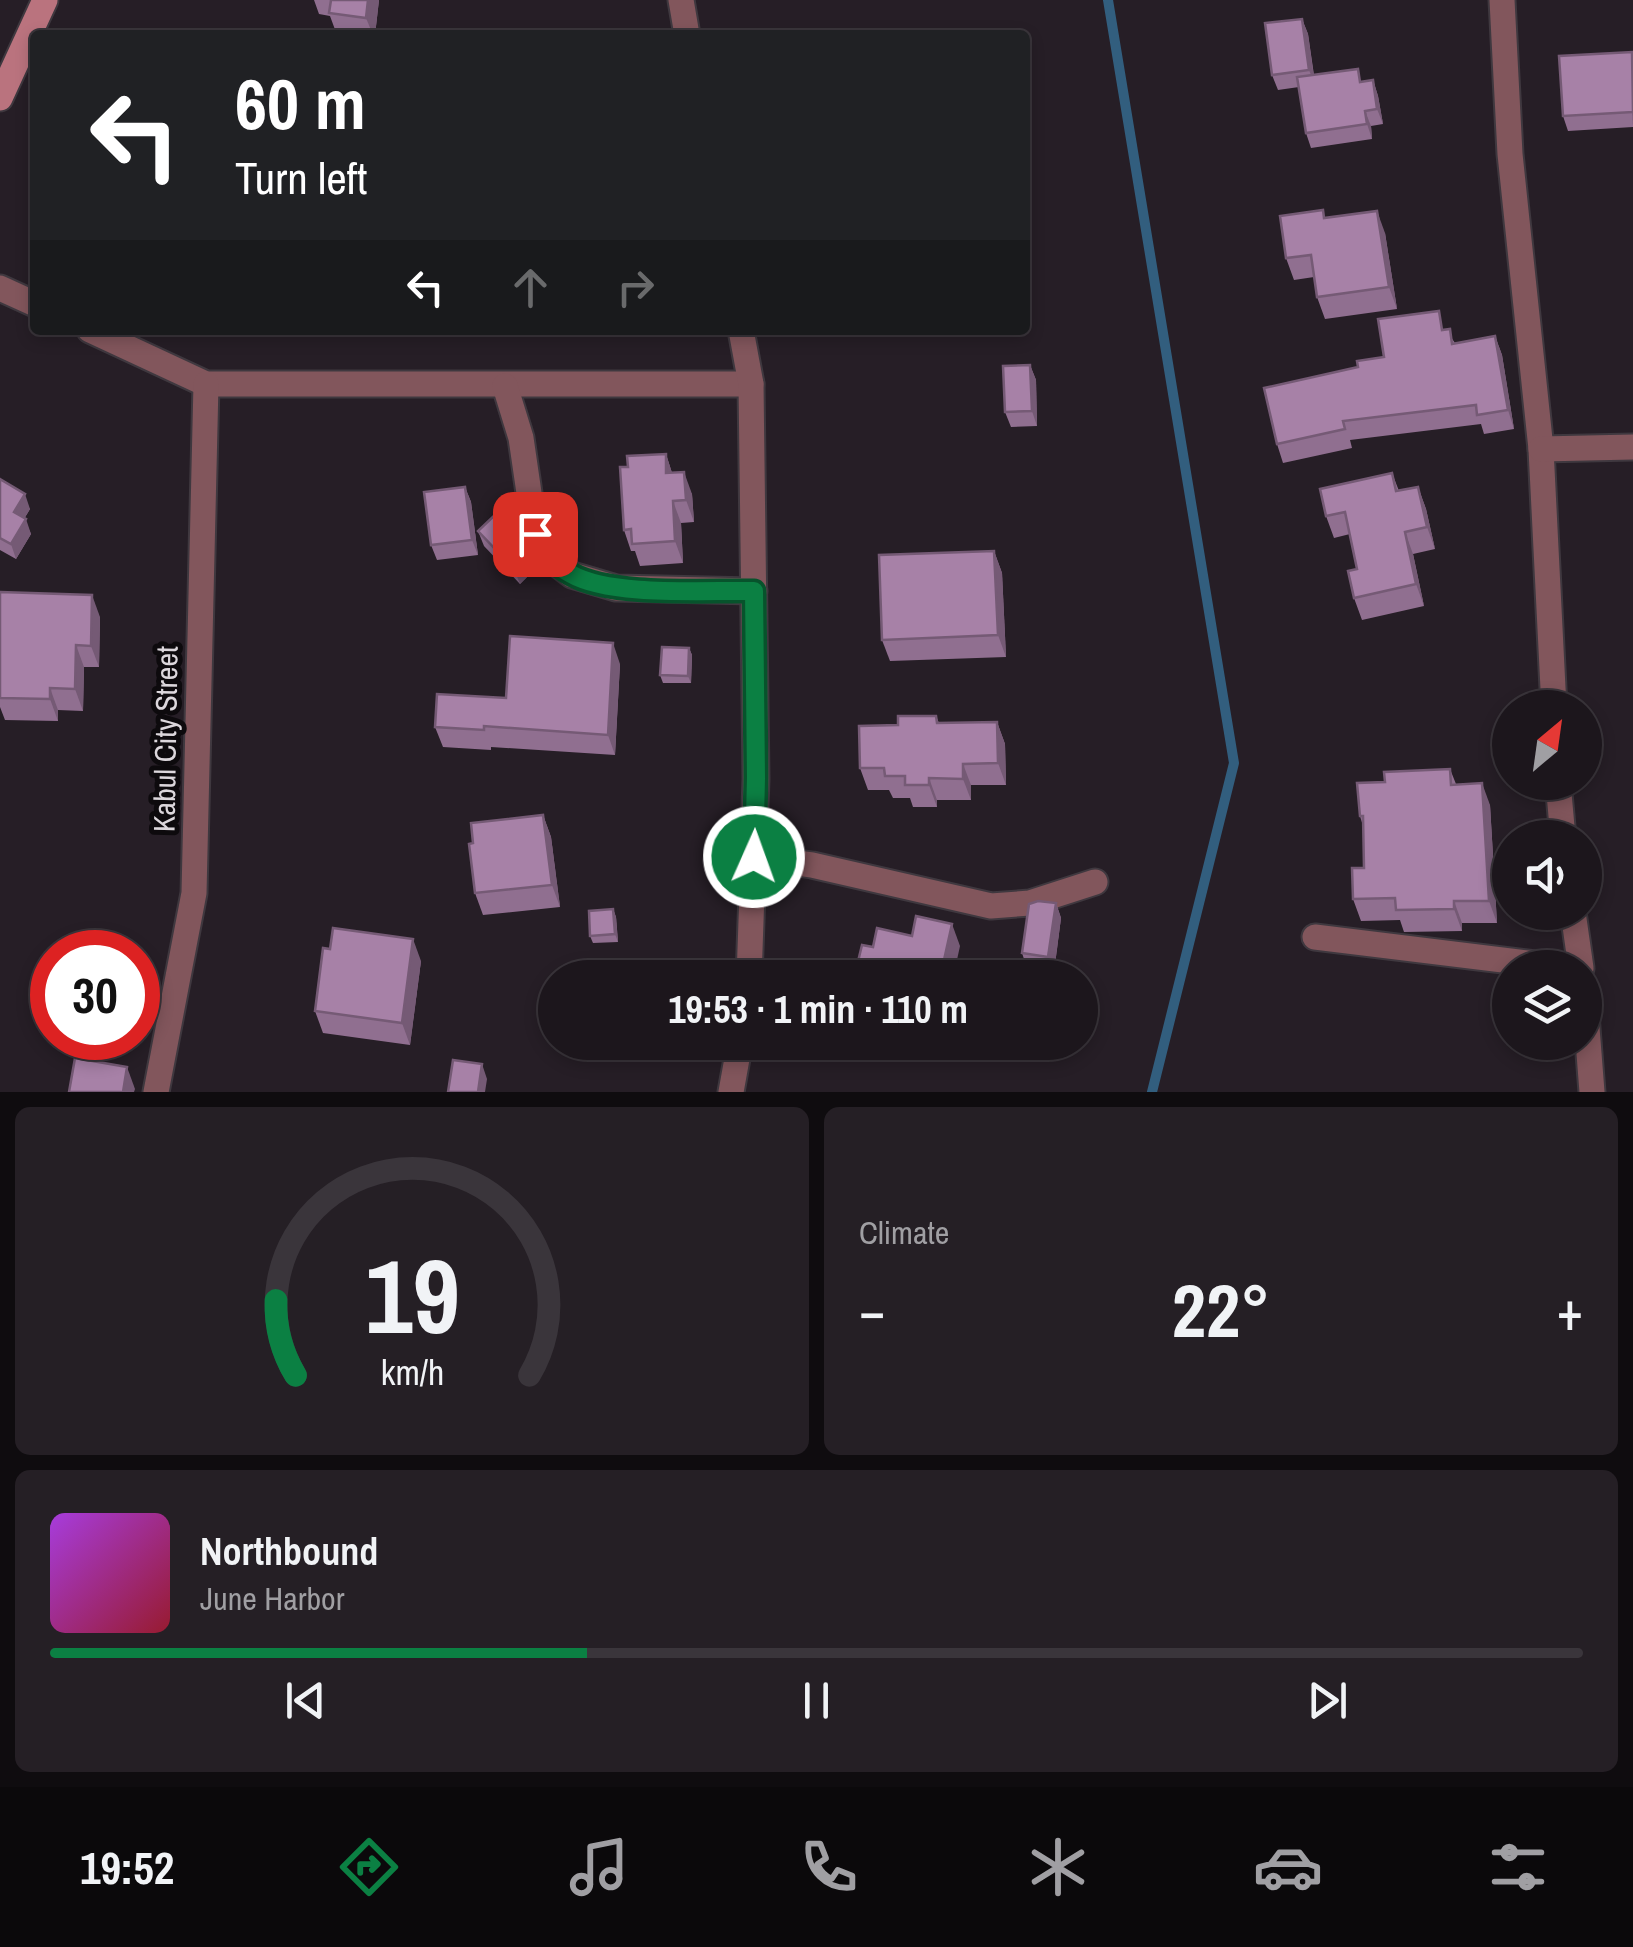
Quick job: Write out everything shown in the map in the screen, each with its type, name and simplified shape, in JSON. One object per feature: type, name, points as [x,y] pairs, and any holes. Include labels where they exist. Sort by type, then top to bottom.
[{"type":"street","points":[[31,30],[45,0]]},
{"type":"street","points":[[681,0],[686,30]]},
{"type":"street","points":[[1502,0],[1510,154],[1540,449],[1553,690]]},
{"type":"street","points":[[0,98],[30,33]]},
{"type":"street","points":[[0,288],[30,302]]},
{"type":"street","points":[[101,335],[206,384],[751,384]]},
{"type":"street","points":[[742,335],[751,384],[754,591],[756,778],[750,960]]},
{"type":"street","name":"Kabul City Street","points":[[156,1092],[194,893],[206,384]]},
{"type":"street","points":[[505,386],[521,438],[535,534],[547,556],[572,575],[616,588],[754,591]]},
{"type":"street","points":[[1540,449],[1633,447]]},
{"type":"street","points":[[754,857],[812,865],[991,906],[1030,903],[1096,882]]},
{"type":"street","points":[[1315,938],[1492,959]]},
{"type":"street","points":[[731,1092],[737,1060]]},
{"type":"street","points":[[1590,1060],[1592,1092]]},
{"type":"building","points":[[331,0],[368,0],[366,18],[329,13]]},
{"type":"building","points":[[1302,19],[1309,70],[1272,75],[1265,23]]},
{"type":"building","points":[[1632,52],[1633,112],[1563,116],[1559,56]]},
{"type":"building","points":[[1358,69],[1360,82],[1373,80],[1377,109],[1365,111],[1367,124],[1306,133],[1297,77]]},
{"type":"building","points":[[1323,210],[1324,218],[1377,211],[1389,287],[1317,297],[1311,255],[1286,258],[1280,216]]},
{"type":"building","points":[[1439,311],[1442,330],[1450,329],[1452,344],[1495,336],[1508,410],[1477,415],[1476,405],[1343,421],[1345,429],[1277,444],[1264,388],[1358,367],[1357,361],[1384,357],[1378,319]]},
{"type":"building","points":[[1030,365],[1032,411],[1005,412],[1003,366]]},
{"type":"building","points":[[666,454],[666,473],[684,472],[686,500],[673,501],[675,541],[632,544],[631,529],[624,530],[620,467],[628,467],[627,456]]},
{"type":"building","points":[[1392,473],[1396,491],[1418,487],[1427,527],[1405,532],[1416,584],[1354,598],[1348,571],[1357,569],[1345,512],[1326,516],[1320,489]]},
{"type":"building","points":[[0,479],[25,494],[14,512],[26,519],[11,544],[0,538]]},
{"type":"building","points":[[465,487],[472,540],[431,545],[424,492]]},
{"type":"building","points":[[498,512],[531,553],[514,569],[478,531]]},
{"type":"building","points":[[994,551],[998,635],[882,640],[879,555]]},
{"type":"building","points":[[0,592],[92,595],[91,646],[76,645],[75,689],[50,688],[50,699],[0,698]]},
{"type":"building","points":[[510,636],[613,643],[608,735],[484,726],[484,730],[435,727],[437,694],[506,698]]},
{"type":"building","points":[[662,647],[689,648],[688,676],[660,675]]},
{"type":"building","points":[[898,716],[936,716],[937,723],[997,722],[998,763],[963,764],[963,779],[929,778],[929,785],[905,785],[905,776],[885,776],[884,768],[860,768],[859,726],[898,725]]},
{"type":"building","points":[[1450,769],[1451,785],[1482,783],[1489,901],[1454,901],[1454,909],[1396,910],[1395,898],[1353,899],[1352,868],[1364,868],[1363,816],[1357,783],[1385,782],[1384,772]]},
{"type":"building","points":[[543,815],[552,885],[475,893],[469,844],[473,843],[471,823]]},
{"type":"building","points":[[1056,903],[1048,957],[1022,953],[1029,904]]},
{"type":"building","points":[[613,909],[615,934],[590,936],[589,911]]},
{"type":"building","points":[[916,916],[952,924],[944,960],[858,960],[862,945],[873,947],[877,928],[912,936]]},
{"type":"building","points":[[333,928],[413,939],[402,1023],[315,1011],[323,948],[330,949]]},
{"type":"building","points":[[75,1060],[127,1067],[123,1092],[69,1092]]},
{"type":"building","points":[[453,1060],[482,1064],[478,1092],[448,1092]]},
{"type":"waterway","points":[[1108,0],[1234,763],[1152,1092]]},
{"type":"route","points":[[535,534],[547,556],[572,575],[616,588],[754,591],[754,857]]}]
